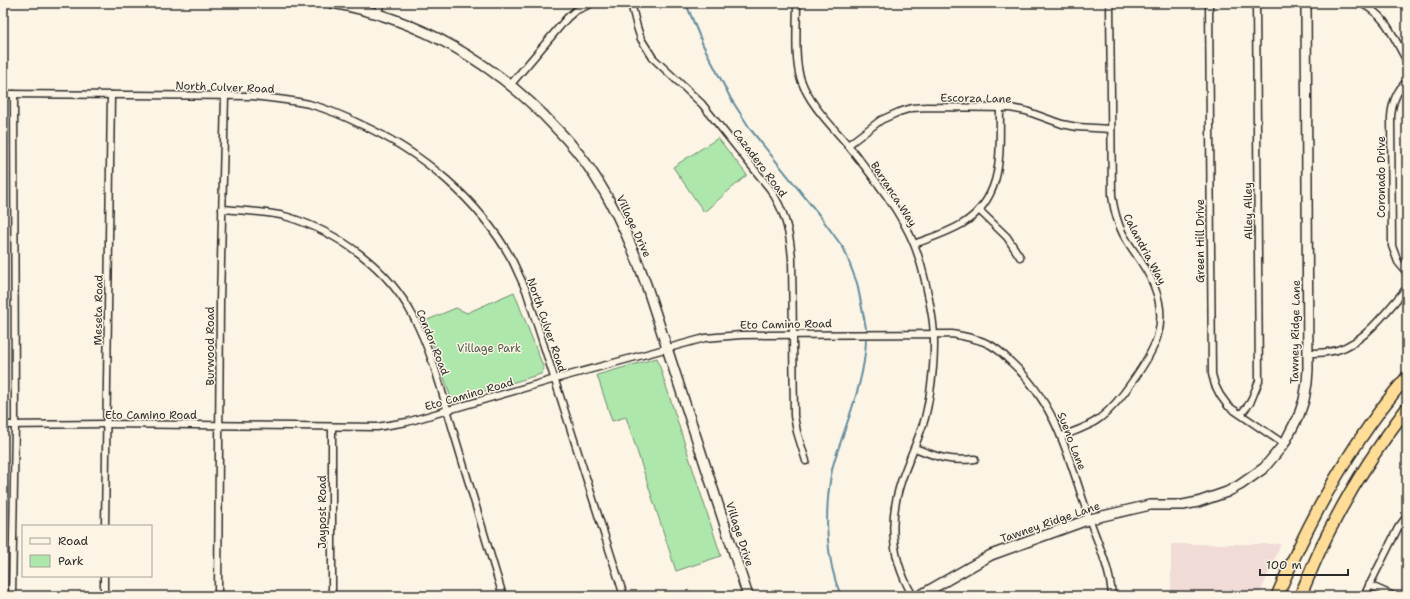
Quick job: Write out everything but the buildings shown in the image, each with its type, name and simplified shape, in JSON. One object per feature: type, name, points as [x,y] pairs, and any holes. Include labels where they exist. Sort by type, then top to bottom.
[{"type":"highway","points":[[1277,596],[1309,526],[1337,474],[1370,426],[1407,377]]},
{"type":"highway","points":[[1300,596],[1332,524],[1356,481],[1383,440],[1407,408]]},
{"type":"street","name":"Village Drive","points":[[332,3],[377,14],[429,34],[452,45],[490,68],[511,84],[544,115],[572,145],[593,173],[623,225],[634,250],[748,596]]},
{"type":"street","points":[[377,14],[381,3]]},
{"type":"street","points":[[511,84],[567,18],[575,11],[593,3]]},
{"type":"street","name":"Cazadero Road","points":[[631,3],[641,39],[653,58],[702,104],[770,189],[780,207],[788,227],[791,246],[794,416],[797,432],[806,461]]},
{"type":"street","name":"Barranca Way","points":[[797,3],[796,33],[801,80],[818,110],[848,145],[884,194],[903,224],[914,244],[926,287],[934,334],[929,394],[925,418],[898,492],[893,523],[894,547],[897,560],[913,596]]},
{"type":"street","name":"Calandria Way","points":[[1062,436],[1082,429],[1099,419],[1121,398],[1142,369],[1155,345],[1160,323],[1160,308],[1154,286],[1149,275],[1123,234],[1114,211],[1112,196],[1110,3]]},
{"type":"street","name":"Green Hill Drive","points":[[1209,3],[1211,364],[1215,385],[1228,406],[1284,444]]},
{"type":"street","name":"Alley Alley","points":[[1241,414],[1250,403],[1259,381],[1256,3]]},
{"type":"street","name":"Tawney Ridge Lane","points":[[919,596],[991,554],[1090,519],[1150,505],[1183,505],[1220,495],[1240,485],[1264,468],[1284,444],[1299,415],[1304,400],[1307,383],[1306,3]]},
{"type":"street","points":[[1360,3],[1370,8],[1392,31],[1407,61]]},
{"type":"street","name":"Coronado Drive","points":[[1407,81],[1398,92],[1392,108],[1391,149],[1392,246],[1398,262],[1407,273]]},
{"type":"street","name":"North Culver Road","points":[[3,94],[252,96],[283,100],[310,105],[338,114],[371,129],[400,145],[437,172],[462,195],[479,214],[511,260],[526,290],[624,596]]},
{"type":"street","points":[[12,596],[15,425],[14,94]]},
{"type":"street","name":"Meseta Road","points":[[105,525],[111,95]]},
{"type":"street","name":"Burwood Road","points":[[218,596],[220,301],[224,96]]},
{"type":"street","name":"Escorza Lane","points":[[848,145],[881,120],[905,110],[927,107],[1000,107],[1018,109],[1077,128],[1111,129]]},
{"type":"street","points":[[914,244],[962,224],[979,210],[991,194],[998,174],[1000,107]]},
{"type":"street","name":"Condor Road","points":[[222,210],[257,212],[287,216],[314,227],[361,254],[382,273],[399,293],[413,316],[433,363],[503,596]]},
{"type":"street","points":[[979,210],[1007,237],[1020,256]]},
{"type":"street","points":[[1308,353],[1327,352],[1341,349],[1352,344],[1365,335],[1407,288]]},
{"type":"street","name":"Eto Camino Road","points":[[3,425],[106,424],[332,427],[392,426],[555,378],[700,338],[793,334],[934,334]]},
{"type":"street","name":"Sueno Lane","points":[[934,334],[952,334],[971,337],[986,342],[997,349],[1028,379],[1040,395],[1050,411],[1062,436],[1106,564],[1111,583],[1112,596]]},
{"type":"street","name":"Jaypost Road","points":[[332,427],[332,596]]},
{"type":"street","points":[[915,448],[939,457],[953,460],[975,460]]},
{"type":"street","points":[[1364,596],[1398,528],[1407,516]]},
{"type":"street","points":[[104,577],[104,596]]},
{"type":"street","points":[[1369,585],[1394,596]]},
{"type":"shaded area","points":[[1171,544],[1281,544],[1259,596],[1171,596]]},
{"type":"green space","points":[[718,138],[747,175],[704,212],[673,167]]},
{"type":"green space","name":"Village Park","points":[[514,292],[544,369],[541,374],[452,401],[425,321],[456,308],[467,313]]},
{"type":"green space","points":[[657,358],[721,556],[676,571],[626,417],[612,421],[597,375]]},
{"type":"waterway","points":[[687,6],[703,45],[731,99],[751,130],[820,216],[844,249],[857,283],[866,328]]},
{"type":"waterway","points":[[841,596],[829,550],[827,517],[829,485],[834,463],[861,379],[866,340]]}]
